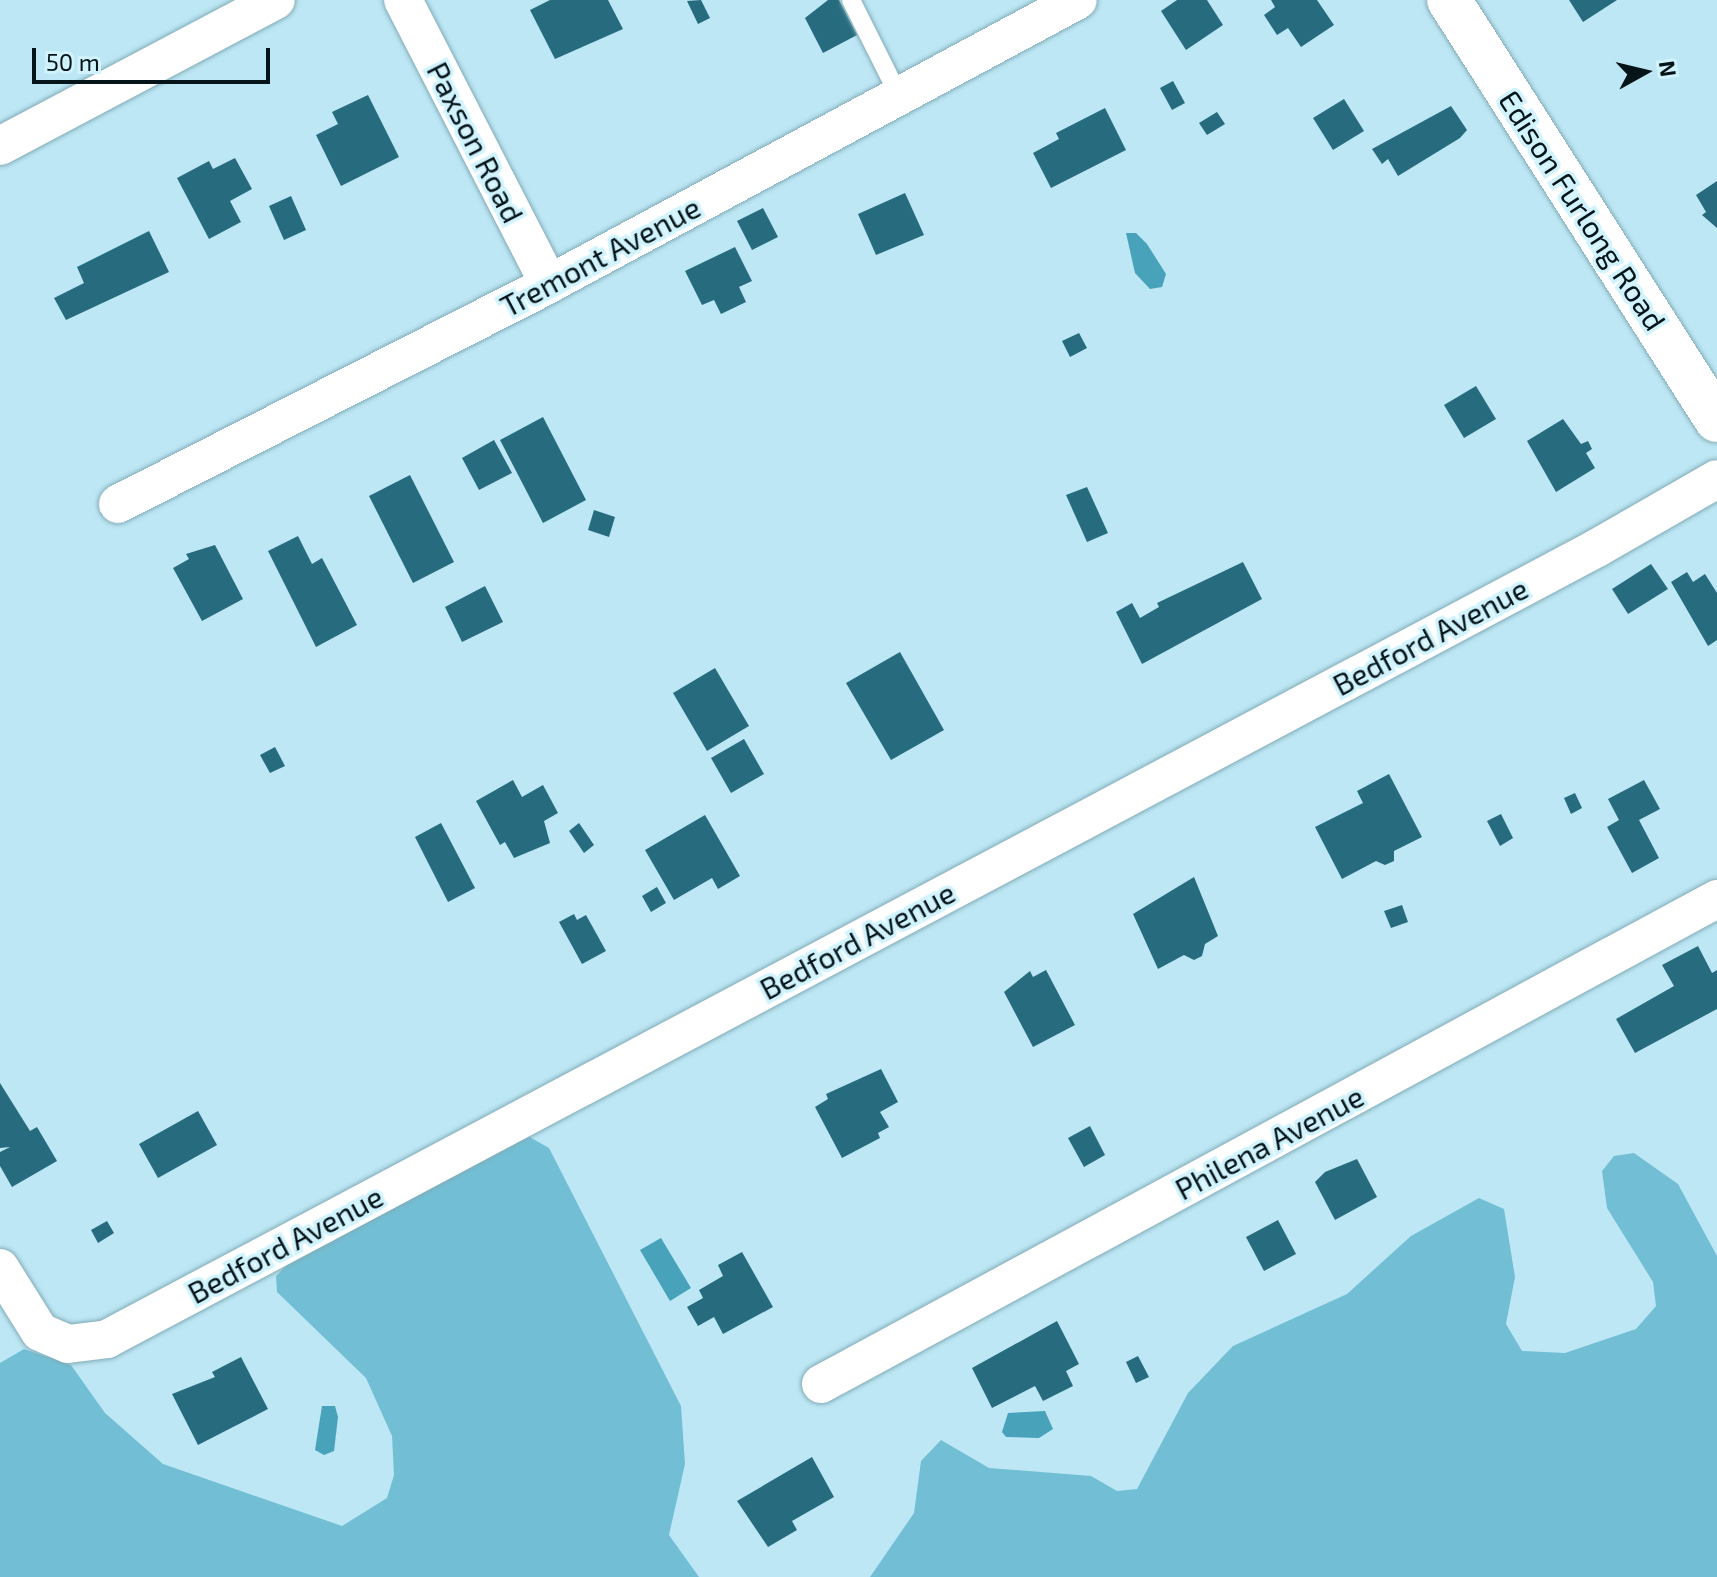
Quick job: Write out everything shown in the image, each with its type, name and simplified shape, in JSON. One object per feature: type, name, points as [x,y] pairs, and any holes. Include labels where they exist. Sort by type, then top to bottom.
[{"type":"main road","name":"Edison Furlong Road","points":[[1449,0],[1717,420]]},
{"type":"street","points":[[0,146],[276,0]]},
{"type":"street","name":"Paxson Road","points":[[403,0],[549,284]]},
{"type":"street","name":"Tremont Avenue","points":[[118,504],[549,284],[1078,0]]},
{"type":"street","name":"Bedford Avenue","points":[[5,1277],[26,1315],[53,1340],[87,1343],[107,1339],[1597,548],[1717,479]]},
{"type":"street","name":"Philena Avenue","points":[[821,1384],[1717,899]]},
{"type":"lane","points":[[851,0],[899,96]]},
{"type":"shaded area","points":[[1126,233],[1136,233],[1147,244],[1166,274],[1162,287],[1150,289],[1135,273]]},
{"type":"shaded area","points":[[519,1131],[549,1148],[681,1406],[685,1464],[669,1535],[699,1577],[0,1577],[0,1363],[24,1349],[71,1365],[105,1413],[163,1464],[342,1526],[387,1498],[394,1475],[392,1436],[366,1378],[277,1292],[276,1276],[295,1257]]},
{"type":"shaded area","points":[[1634,1153],[1678,1184],[1717,1256],[1717,1577],[870,1577],[914,1513],[921,1461],[941,1440],[989,1468],[1091,1476],[1117,1491],[1137,1489],[1188,1393],[1233,1346],[1347,1294],[1411,1236],[1479,1198],[1504,1209],[1515,1277],[1506,1324],[1522,1351],[1565,1353],[1636,1329],[1656,1306],[1653,1282],[1607,1208],[1602,1171],[1614,1156]]},
{"type":"shaded area","points":[[661,1238],[691,1288],[670,1301],[640,1250]]},
{"type":"shaded area","points":[[322,1406],[335,1406],[338,1417],[334,1451],[324,1455],[315,1450]]},
{"type":"shaded area","points":[[1045,1411],[1053,1429],[1039,1438],[1006,1437],[1002,1432],[1008,1413]]},
{"type":"building","points":[[550,0],[608,0],[623,29],[555,59],[530,10]]},
{"type":"building","points":[[701,0],[710,18],[698,24],[687,1]]},
{"type":"building","points":[[828,0],[839,0],[857,35],[823,53],[805,18]]},
{"type":"building","points":[[1177,0],[1207,0],[1223,25],[1186,50],[1161,11]]},
{"type":"building","points":[[1271,0],[1317,0],[1334,25],[1301,47],[1288,28],[1277,35],[1264,15],[1275,7]]},
{"type":"building","points":[[1569,0],[1617,0],[1583,22]]},
{"type":"building","points":[[1173,81],[1185,103],[1172,110],[1160,88]]},
{"type":"building","points":[[368,95],[399,157],[341,186],[316,135],[338,124],[332,112]]},
{"type":"building","points":[[1344,99],[1364,131],[1333,150],[1313,118]]},
{"type":"building","points":[[1451,106],[1467,130],[1460,138],[1398,176],[1388,159],[1382,164],[1372,149]]},
{"type":"building","points":[[1105,108],[1126,150],[1051,188],[1033,153],[1059,139],[1056,133]]},
{"type":"building","points":[[1217,112],[1225,124],[1207,135],[1199,123]]},
{"type":"building","points":[[235,158],[252,189],[230,201],[241,222],[209,239],[177,178],[209,161],[213,169]]},
{"type":"building","points":[[1717,181],[1717,228],[1702,215],[1706,212],[1696,195]]},
{"type":"building","points":[[905,193],[924,235],[876,255],[858,214]]},
{"type":"building","points":[[291,196],[306,230],[284,240],[269,206]]},
{"type":"building","points":[[763,208],[778,237],[752,250],[737,221]]},
{"type":"building","points":[[149,231],[169,272],[66,320],[54,298],[84,283],[77,267]]},
{"type":"building","points":[[735,247],[752,281],[739,287],[746,302],[721,314],[714,300],[702,305],[685,271]]},
{"type":"building","points":[[1079,333],[1087,348],[1070,357],[1062,341]]},
{"type":"building","points":[[1476,386],[1496,419],[1464,438],[1444,405]]},
{"type":"building","points":[[543,417],[586,500],[543,523],[500,440]]},
{"type":"building","points":[[1563,419],[1581,444],[1588,441],[1592,449],[1586,453],[1595,468],[1556,492],[1527,441]]},
{"type":"building","points":[[494,440],[512,473],[479,490],[462,458]]},
{"type":"building","points":[[410,475],[454,562],[413,583],[369,496]]},
{"type":"building","points":[[1087,487],[1108,533],[1087,542],[1066,495]]},
{"type":"building","points":[[594,510],[615,517],[609,537],[588,530]]},
{"type":"building","points":[[298,536],[312,564],[322,558],[357,625],[316,647],[268,551]]},
{"type":"building","points":[[215,545],[243,599],[202,621],[173,568],[189,559],[186,554]]},
{"type":"building","points":[[1243,562],[1262,599],[1142,664],[1116,612],[1132,603],[1140,618],[1159,607],[1157,603]]},
{"type":"building","points":[[1651,564],[1668,589],[1628,614],[1612,589]]},
{"type":"building","points":[[1687,572],[1693,582],[1705,574],[1717,593],[1717,640],[1708,646],[1671,582]]},
{"type":"building","points":[[485,586],[503,622],[462,642],[445,607]]},
{"type":"building","points":[[900,652],[944,730],[891,760],[846,683]]},
{"type":"building","points":[[715,668],[749,726],[707,751],[673,693]]},
{"type":"building","points":[[744,739],[764,774],[731,793],[711,758]]},
{"type":"building","points":[[275,747],[285,766],[270,773],[260,755]]},
{"type":"building","points":[[1389,774],[1422,837],[1394,851],[1394,861],[1385,865],[1376,861],[1342,879],[1315,827],[1363,803],[1357,791]]},
{"type":"building","points":[[513,780],[522,797],[543,785],[558,813],[544,821],[550,843],[514,858],[505,842],[500,845],[476,801]]},
{"type":"building","points":[[1644,780],[1660,809],[1639,820],[1659,858],[1632,873],[1607,827],[1619,820],[1608,799]]},
{"type":"building","points":[[1575,793],[1582,808],[1571,814],[1564,798]]},
{"type":"building","points":[[1501,814],[1513,838],[1500,846],[1487,821]]},
{"type":"building","points":[[705,815],[740,876],[718,889],[712,878],[674,900],[645,850]]},
{"type":"building","points":[[441,823],[475,888],[448,902],[415,837]]},
{"type":"building","points":[[579,823],[594,845],[584,853],[569,831]]},
{"type":"building","points":[[1194,877],[1218,936],[1205,944],[1202,956],[1194,960],[1184,955],[1158,969],[1133,914]]},
{"type":"building","points":[[657,887],[666,903],[651,912],[642,896]]},
{"type":"building","points":[[1402,905],[1408,922],[1391,928],[1384,911]]},
{"type":"building","points":[[574,914],[577,920],[586,915],[606,951],[582,964],[559,922]]},
{"type":"building","points":[[1698,946],[1712,973],[1717,970],[1717,1009],[1635,1053],[1616,1019],[1674,986],[1662,965]]},
{"type":"building","points":[[1046,970],[1075,1025],[1033,1047],[1004,992],[1030,971],[1033,977]]},
{"type":"building","points":[[881,1069],[898,1102],[880,1112],[889,1127],[878,1133],[880,1138],[842,1158],[815,1107],[828,1099],[826,1094]]},
{"type":"building","points":[[0,1083],[30,1131],[37,1127],[57,1161],[12,1187],[0,1166],[0,1152],[10,1147],[0,1148]]},
{"type":"building","points":[[198,1111],[217,1145],[158,1178],[139,1144]]},
{"type":"building","points":[[1090,1126],[1105,1155],[1084,1167],[1068,1138]]},
{"type":"building","points":[[1357,1159],[1377,1197],[1335,1220],[1315,1182],[1325,1172]]},
{"type":"building","points":[[1278,1220],[1296,1254],[1264,1271],[1246,1237]]},
{"type":"building","points":[[107,1221],[114,1233],[98,1243],[91,1230]]},
{"type":"building","points":[[742,1252],[773,1307],[723,1334],[714,1317],[698,1326],[687,1307],[703,1298],[699,1290],[723,1276],[718,1265]]},
{"type":"building","points":[[1057,1321],[1079,1364],[1066,1371],[1073,1386],[1043,1401],[1035,1386],[992,1408],[972,1368]]},
{"type":"building","points":[[1138,1356],[1149,1377],[1136,1383],[1126,1362]]},
{"type":"building","points":[[241,1357],[268,1409],[198,1445],[172,1394],[215,1377],[212,1372]]},
{"type":"building","points":[[812,1457],[834,1497],[792,1521],[797,1530],[768,1547],[737,1501]]}]
